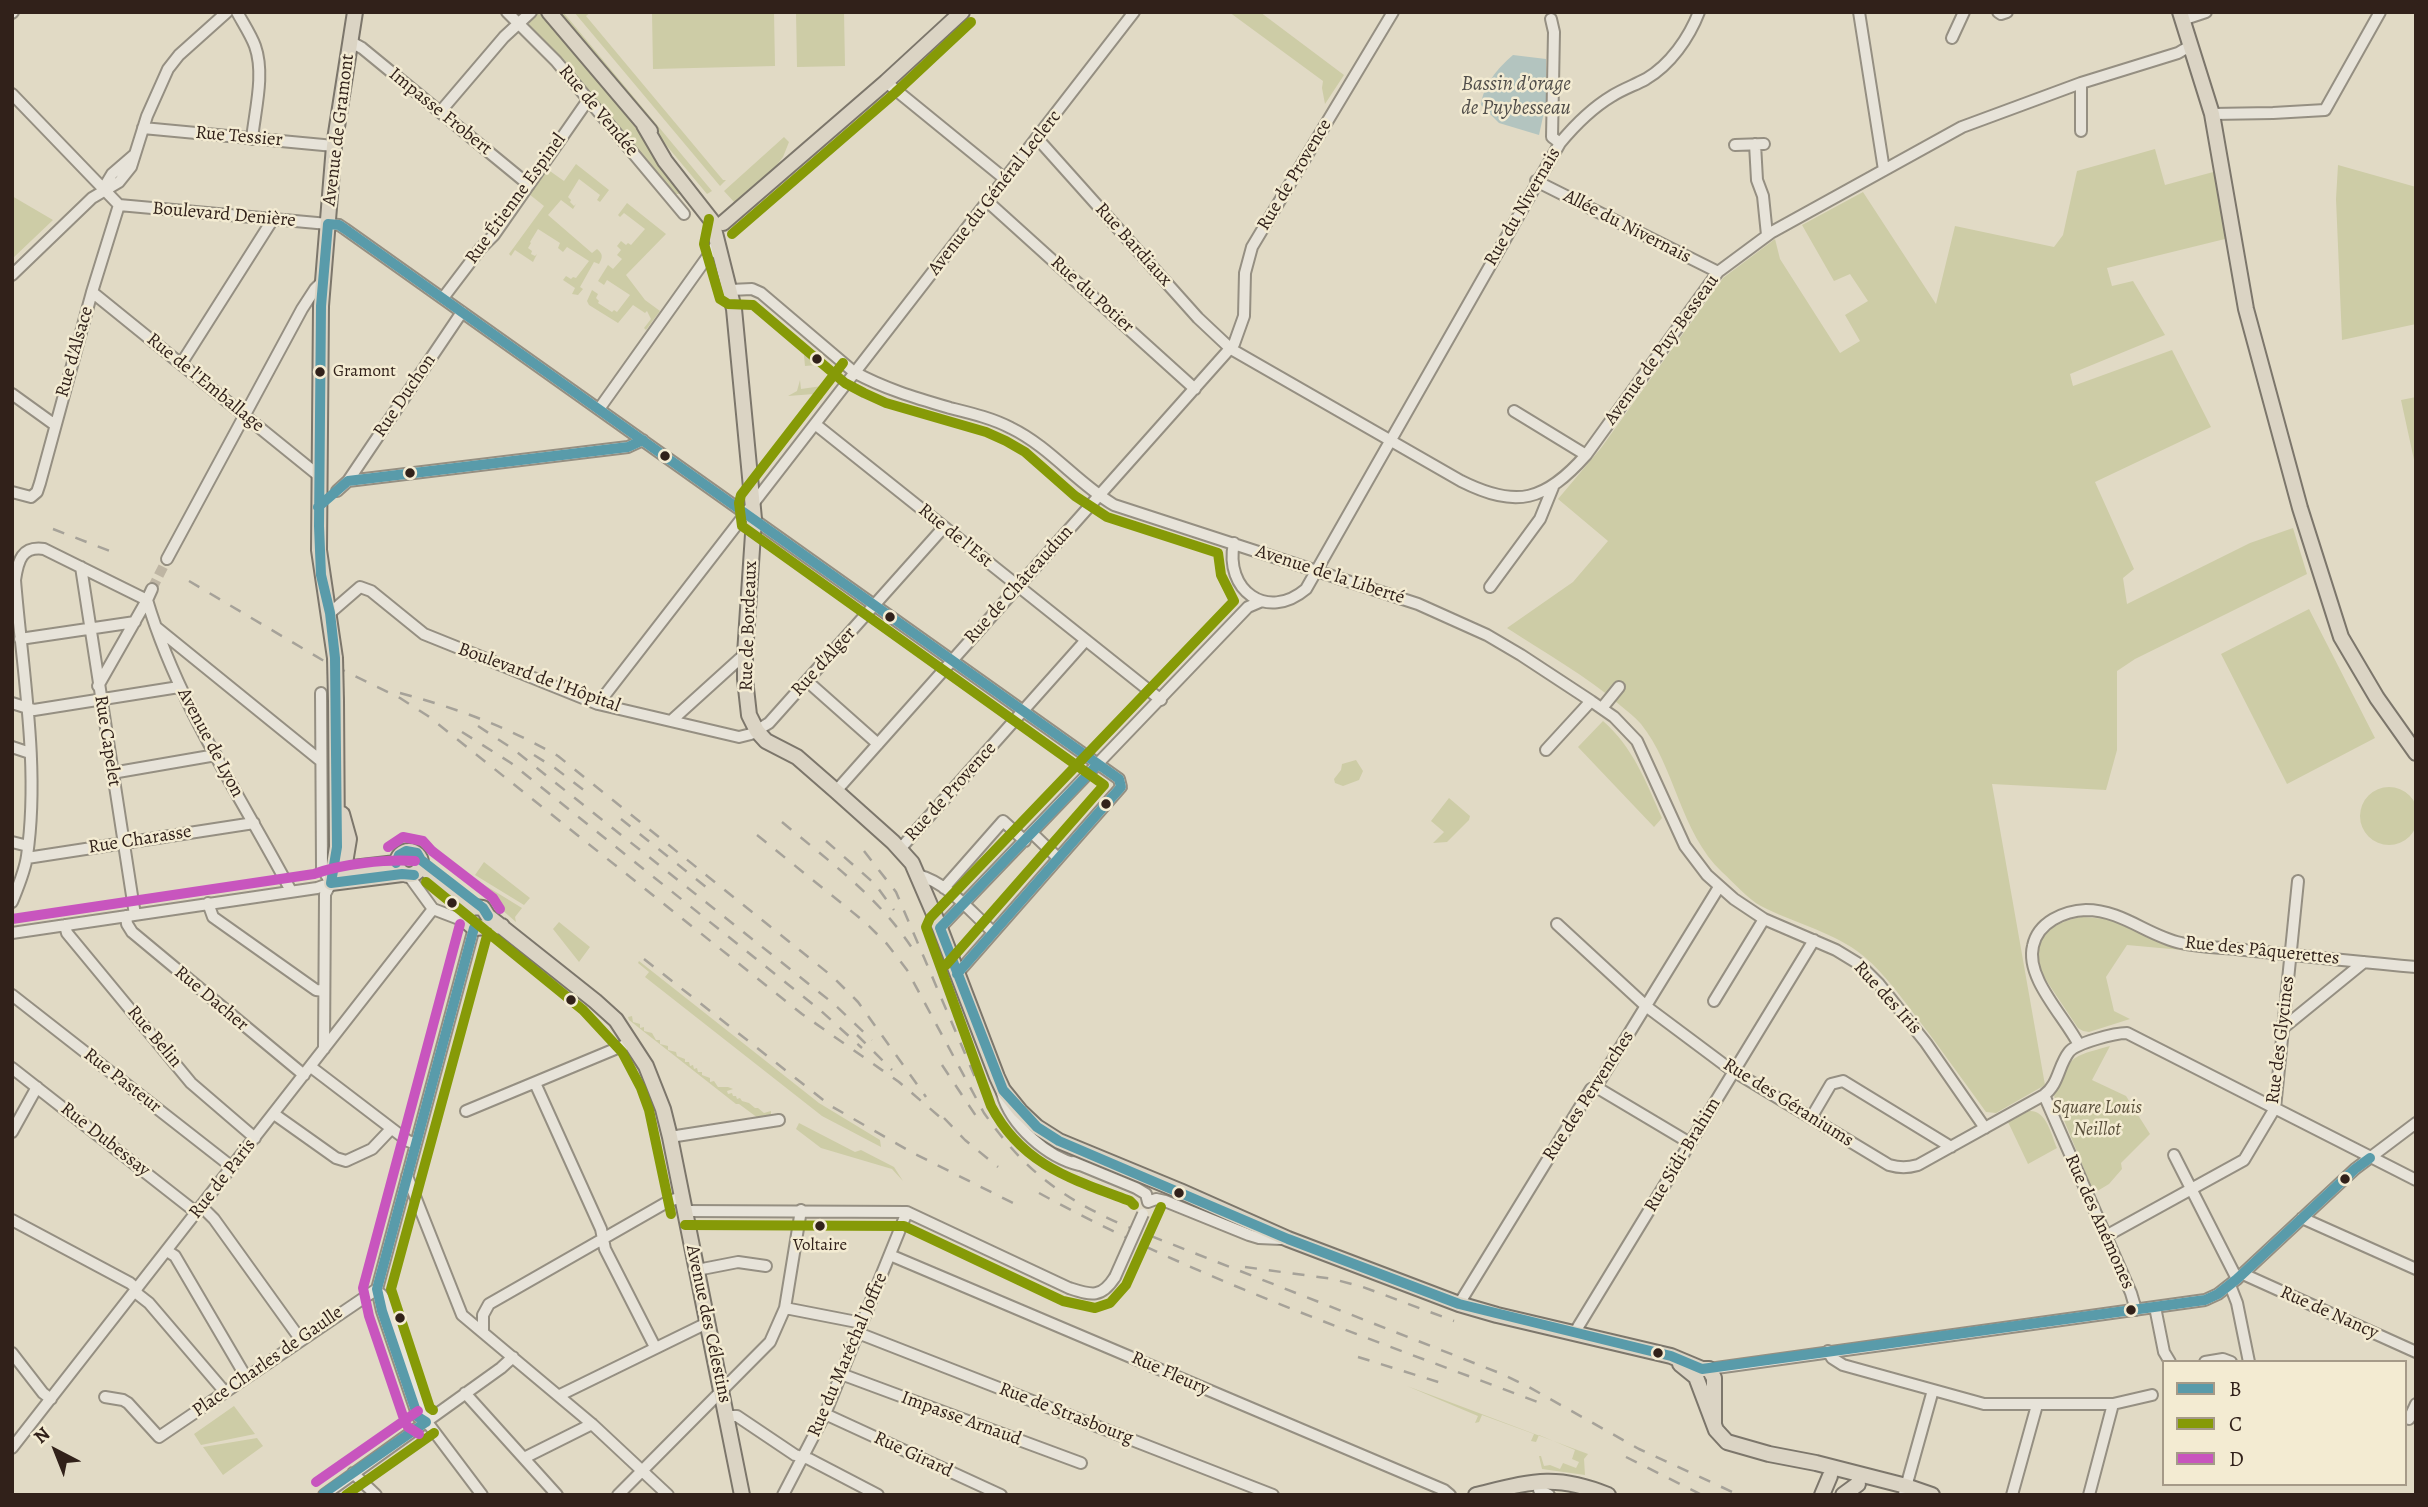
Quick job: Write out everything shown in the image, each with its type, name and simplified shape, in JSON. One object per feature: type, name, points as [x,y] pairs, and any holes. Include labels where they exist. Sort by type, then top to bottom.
[{"type":"main road","name":"Avenue de Gramont","points":[[331,883],[337,847],[336,701],[330,613],[321,575],[319,550],[321,306],[334,146],[355,12]]},
{"type":"main road","points":[[549,12],[672,155],[718,213],[718,242],[734,290]]},
{"type":"main road","points":[[718,222],[887,82],[962,12]]},
{"type":"main road","points":[[2181,16],[2212,114],[2246,309],[2307,532],[2341,637],[2376,698],[2416,753]]},
{"type":"main road","points":[[718,222],[734,290]]},
{"type":"main road","name":"Rue de Bordeaux","points":[[734,290],[751,511],[745,654],[748,711],[757,731]]},
{"type":"main road","points":[[757,731],[766,741],[797,757],[900,849],[918,875],[1003,1090],[1037,1127],[1095,1155],[1288,1238],[1459,1304],[1671,1356],[1706,1377],[1714,1423],[1719,1434],[1727,1441],[1905,1492],[1932,1495]]},
{"type":"main road","name":"Avenue de Gramont","points":[[336,793],[349,839],[344,869]]},
{"type":"main road","points":[[331,883],[344,869],[409,870],[476,918]]},
{"type":"main road","points":[[331,883],[409,870]]},
{"type":"main road","name":"Avenue des Célestins","points":[[476,918],[502,926],[604,1008],[632,1042],[646,1066],[657,1091],[670,1137],[743,1495]]},
{"type":"main road","points":[[982,1037],[1001,1074],[1019,1097],[1062,1139]]},
{"type":"main road","points":[[1769,1454],[1830,1476],[1856,1477]]},
{"type":"main road","points":[[1822,1495],[1830,1476]]},
{"type":"main road","points":[[1843,1495],[1856,1477]]},
{"type":"main road","points":[[1476,1495],[1542,1490],[1562,1481],[1584,1485],[1608,1495]]},
{"type":"street","points":[[12,275],[103,189],[112,174],[136,154],[143,128],[167,69],[227,12]]},
{"type":"street","points":[[237,12],[255,46],[257,56],[259,76],[253,139]]},
{"type":"street","name":"Rue de Vendée","points":[[507,12],[556,61],[684,214]]},
{"type":"street","points":[[440,112],[518,22],[531,12]]},
{"type":"street","name":"Avenue du Général Leclerc","points":[[598,704],[751,511],[854,372],[1134,12]]},
{"type":"street","name":"Rue de Provence","points":[[1231,349],[1244,316],[1245,274],[1252,247],[1394,12]]},
{"type":"street","name":"Rue du Nivernais","points":[[1262,601],[1280,603],[1297,597],[1306,589],[1560,143],[1576,124],[1612,96],[1657,71],[1683,42],[1699,12]]},
{"type":"street","points":[[1859,12],[1884,170]]},
{"type":"street","points":[[1952,38],[1964,12]]},
{"type":"street","points":[[1998,12],[2007,12]]},
{"type":"street","points":[[2181,16],[2206,12]]},
{"type":"street","points":[[2212,114],[2325,110],[2380,12]]},
{"type":"street","points":[[1551,19],[1554,32],[1552,136],[1560,143]]},
{"type":"street","name":"Impasse Frobert","points":[[351,42],[364,49],[528,185]]},
{"type":"street","name":"Avenue de Puy-Besseau","points":[[1231,349],[1461,481],[1500,497],[1531,496],[1553,487],[1570,473],[1586,455],[1718,272],[1767,235],[1962,127],[2081,83],[2178,53],[2190,46]]},
{"type":"street","points":[[887,82],[1005,179]]},
{"type":"street","points":[[2081,83],[2081,131]]},
{"type":"street","points":[[12,94],[119,205]]},
{"type":"street","name":"Rue Étienne Espinel","points":[[443,298],[494,235],[589,100]]},
{"type":"street","name":"Rue Tessier","points":[[143,128],[334,146]]},
{"type":"street","name":"Rue Bardiaux","points":[[1037,138],[1198,318],[1231,349]]},
{"type":"street","points":[[1735,145],[1760,144],[1757,180],[1763,196],[1767,235]]},
{"type":"street","name":"Allée du Nivernais","points":[[1536,181],[1718,272]]},
{"type":"street","name":"Rue du Potier","points":[[988,202],[1195,389]]},
{"type":"street","name":"Boulevard Denière","points":[[119,205],[339,225],[599,410],[751,511],[874,605],[1119,779],[1121,787],[1058,858]]},
{"type":"street","name":"Rue d'Alsace","points":[[12,492],[31,497],[37,492],[119,205]]},
{"type":"street","points":[[181,364],[273,219]]},
{"type":"street","points":[[599,410],[718,242]]},
{"type":"street","points":[[167,559],[302,309],[323,281]]},
{"type":"street","name":"Avenue de la Liberté","points":[[734,290],[752,289],[761,293],[854,372],[891,390],[991,419],[1013,429],[1033,441],[1099,497],[1124,509],[1418,604],[1487,635],[1602,708]]},
{"type":"street","name":"Rue de l'Emballage","points":[[92,292],[318,475]]},
{"type":"street","points":[[302,309],[321,306]]},
{"type":"street","name":"Rue Duchon","points":[[337,491],[348,481],[462,312]]},
{"type":"street","name":"Rue de Châteaudun","points":[[836,791],[1231,349]]},
{"type":"street","points":[[12,394],[55,425]]},
{"type":"street","points":[[1514,411],[1586,455]]},
{"type":"street","name":"Rue de l'Est","points":[[815,424],[1161,700]]},
{"type":"street","points":[[348,481],[628,447],[643,440]]},
{"type":"street","points":[[1490,587],[1540,519],[1553,487]]},
{"type":"street","name":"Rue d'Alger","points":[[757,731],[769,723],[944,527]]},
{"type":"street","points":[[1234,543],[1231,561],[1233,572],[1249,595],[1262,601]]},
{"type":"street","points":[[12,902],[28,852],[30,753],[17,635],[14,579],[21,559],[33,548],[44,550],[147,600]]},
{"type":"street","name":"Rue Capelet","points":[[81,567],[123,843],[131,916]]},
{"type":"street","name":"Boulevard de l'Hôpital","points":[[330,613],[360,587],[371,591],[425,635],[598,704],[739,737],[757,731]]},
{"type":"street","points":[[98,686],[152,589]]},
{"type":"street","points":[[1248,607],[1249,595]]},
{"type":"street","name":"Avenue de Lyon","points":[[147,600],[179,687],[290,891]]},
{"type":"street","points":[[940,928],[1248,607],[1262,601]]},
{"type":"street","points":[[17,635],[135,622]]},
{"type":"street","points":[[155,627],[321,761]]},
{"type":"street","name":"Rue de Provence","points":[[900,849],[1086,640]]},
{"type":"street","points":[[671,721],[745,654]]},
{"type":"street","points":[[167,658],[190,656]]},
{"type":"street","points":[[807,681],[878,744]]},
{"type":"street","points":[[12,703],[34,710],[179,687]]},
{"type":"street","points":[[1602,708],[1619,687]]},
{"type":"street","name":"Avenue de Gramont","points":[[321,693],[322,868],[331,883],[326,894],[324,1049]]},
{"type":"street","points":[[1546,750],[1591,701]]},
{"type":"street","name":"Rue des Iris","points":[[1602,708],[1637,741],[1685,846],[1695,862],[1719,887],[1764,919],[1847,956],[1879,984],[1926,1042],[1984,1128]]},
{"type":"street","points":[[12,747],[30,753]]},
{"type":"street","points":[[112,774],[216,755]]},
{"type":"street","points":[[944,888],[1003,821],[1058,858],[957,974]]},
{"type":"street","name":"Rue Charasse","points":[[28,852],[123,843],[254,823]]},
{"type":"street","points":[[12,842],[28,852]]},
{"type":"street","points":[[409,870],[433,909],[476,918],[377,1289],[387,1302],[427,1412],[426,1422],[482,1495]]},
{"type":"street","points":[[918,875],[929,878],[944,888],[993,932]]},
{"type":"street","name":"Rue des Glycines","points":[[2106,1236],[2244,1160],[2275,1108],[2298,881]]},
{"type":"street","points":[[12,933],[317,888],[331,883]]},
{"type":"street","name":"Rue des Pervenches","points":[[1459,1304],[1591,1089],[1596,1087],[1647,1007],[1719,887]]},
{"type":"street","points":[[208,903],[213,916],[316,990],[324,991]]},
{"type":"street","name":"Rue de Paris","points":[[12,1448],[433,909]]},
{"type":"street","name":"Rue des Pâquerettes","points":[[2079,1045],[2038,979],[2032,962],[2032,948],[2036,937],[2052,920],[2073,912],[2096,911],[2117,916],[2183,944],[2416,967]]},
{"type":"street","name":"Rue Dacher","points":[[131,916],[127,924],[132,932],[308,1071],[416,1144]]},
{"type":"street","points":[[1714,1001],[1764,919]]},
{"type":"street","name":"Rue Belin","points":[[65,925],[67,933],[191,1083],[255,1138]]},
{"type":"street","name":"Rue des Géraniums","points":[[1557,925],[1647,1007],[1734,1072],[1889,1164],[1906,1168],[1918,1165],[2044,1096]]},
{"type":"street","name":"Rue Sidi-Brahim","points":[[1576,1334],[1814,940]]},
{"type":"street","points":[[2283,1028],[2364,962]]},
{"type":"street","name":"Rue Pasteur","points":[[12,995],[232,1167]]},
{"type":"street","points":[[2044,1096],[2052,1089],[2068,1052],[2079,1045],[2127,1033],[2416,1180]]},
{"type":"street","points":[[466,1111],[632,1042]]},
{"type":"street","name":"Rue Dubessay","points":[[12,1068],[214,1219],[300,1340]]},
{"type":"street","points":[[483,1332],[483,1315],[489,1304],[668,1201],[801,1210],[907,1212],[1069,1288],[1088,1294],[1100,1293],[1115,1277],[1148,1202],[1146,1194],[1066,1162],[1029,1136],[1007,1107],[997,1077]]},
{"type":"street","points":[[1811,1118],[1831,1084],[1843,1081],[1951,1147]]},
{"type":"street","points":[[535,1083],[603,1238],[605,1249],[654,1347]]},
{"type":"street","points":[[12,1132],[37,1087]]},
{"type":"street","points":[[1596,1087],[1690,1143]]},
{"type":"street","name":"Rue des Anémones","points":[[2044,1096],[2136,1310]]},
{"type":"street","points":[[274,1114],[336,1158],[346,1161],[372,1149],[391,1129]]},
{"type":"street","points":[[670,1137],[779,1120]]},
{"type":"street","points":[[1706,1377],[1735,1364],[2205,1300],[2218,1294],[2237,1279],[2355,1169],[2416,1123]]},
{"type":"street","points":[[1062,1139],[1056,1149],[1079,1165]]},
{"type":"street","points":[[2174,1155],[2237,1279],[2233,1289],[2249,1360]]},
{"type":"street","points":[[408,1175],[462,1315],[560,1395],[668,1495]]},
{"type":"street","points":[[1148,1202],[1156,1199],[1165,1201],[1259,1238],[1288,1238]]},
{"type":"street","points":[[618,1495],[770,1342],[785,1308],[801,1210]]},
{"type":"street","name":"Rue du Maréchal Joffre","points":[[783,1495],[825,1414],[907,1212]]},
{"type":"street","points":[[2302,1218],[2416,1269]]},
{"type":"street","points":[[12,1220],[130,1283],[225,1392]]},
{"type":"street","points":[[167,1251],[175,1256],[246,1377]]},
{"type":"street","name":"Rue Fleury","points":[[890,1255],[1450,1495]]},
{"type":"street","points":[[697,1270],[738,1262],[766,1266]]},
{"type":"street","name":"Rue de Nancy","points":[[2237,1279],[2416,1352]]},
{"type":"street","name":"Place Charles de Gaulle","points":[[105,1397],[123,1400],[159,1437],[377,1289]]},
{"type":"street","points":[[2155,1307],[2164,1352],[2170,1360]]},
{"type":"street","name":"Rue de Strasbourg","points":[[785,1308],[860,1328],[1273,1495]]},
{"type":"street","points":[[560,1395],[707,1323]]},
{"type":"street","points":[[1828,1351],[1832,1358],[1843,1365],[1984,1404],[2113,1404],[2152,1395]]},
{"type":"street","points":[[12,1353],[43,1393],[51,1399]]},
{"type":"street","points":[[324,1494],[513,1357]]},
{"type":"street","name":"Impasse Arnaud","points":[[841,1374],[1081,1463]]},
{"type":"street","points":[[1905,1492],[1933,1390]]},
{"type":"street","points":[[465,1394],[557,1495]]},
{"type":"street","points":[[2089,1495],[2113,1404]]},
{"type":"street","points":[[2410,1419],[2416,1404]]},
{"type":"street","points":[[2012,1495],[2037,1405]]},
{"type":"street","name":"Rue Girard","points":[[825,1414],[1001,1495]]},
{"type":"street","points":[[726,1416],[737,1416],[795,1455],[878,1495]]},
{"type":"street","points":[[524,1458],[592,1424]]},
{"type":"street","points":[[353,1473],[376,1495]]},
{"type":"green space","points":[[555,12],[563,12],[712,191],[707,194]]},
{"type":"green space","points":[[574,12],[591,12],[586,16],[723,180],[726,180],[720,186]]},
{"type":"green space","points":[[652,12],[774,12],[775,66],[653,69]]},
{"type":"green space","points":[[796,12],[844,12],[845,66],[797,67]]},
{"type":"green space","points":[[1229,12],[1260,12],[1344,75],[1325,104],[1323,81]]},
{"type":"green space","points":[[537,14],[544,15],[642,130],[684,194],[673,194],[529,26],[529,20]]},
{"type":"green space","points":[[784,137],[789,142],[783,157],[773,170],[735,203],[724,191]]},
{"type":"green space","points":[[2155,149],[2165,185],[2217,171],[2229,238],[2107,268],[2112,286],[2133,281],[2165,335],[2070,374],[2073,386],[2172,350],[2211,427],[2095,482],[2134,569],[2123,578],[2127,604],[2250,543],[2293,528],[2307,574],[2135,659],[2117,671],[2117,750],[2106,790],[1992,784],[2045,1085],[1996,1113],[1986,1112],[1921,1022],[1872,964],[1835,938],[1756,903],[1722,872],[1696,838],[1662,759],[1639,721],[1594,685],[1507,628],[1573,582],[1608,541],[1558,499],[1601,448],[1723,278],[1775,239],[1780,259],[1840,353],[1860,341],[1845,315],[1868,301],[1850,274],[1834,281],[1802,225],[1863,192],[1936,304],[1955,226],[2054,247],[2063,235],[2077,171]]},
{"type":"green space","points":[[576,164],[609,190],[600,202],[597,200],[600,195],[579,179],[568,197],[574,206],[576,204],[573,209],[561,200],[548,215],[592,253],[597,249],[601,254],[599,264],[594,262],[578,295],[572,294],[575,288],[563,280],[566,276],[576,278],[589,261],[567,247],[563,252],[558,248],[560,243],[538,229],[528,248],[532,251],[531,254],[537,254],[533,262],[515,250],[511,256],[509,254],[544,206],[529,194],[547,169],[564,181]]},
{"type":"green space","points":[[2338,165],[2416,187],[2416,324],[2342,340],[2336,199]]},
{"type":"green space","points":[[12,196],[53,220],[12,259]]},
{"type":"green space","points":[[627,203],[666,234],[626,275],[645,300],[660,311],[646,330],[644,328],[651,319],[647,311],[645,313],[633,305],[618,323],[589,305],[587,301],[592,290],[598,294],[598,303],[612,312],[617,312],[630,295],[607,280],[604,285],[598,281],[608,265],[613,269],[622,259],[617,255],[621,250],[617,246],[621,241],[631,245],[645,229],[624,213],[620,217],[618,215]]},
{"type":"green space","points":[[796,337],[835,369],[837,376],[836,379],[826,393],[821,395],[821,400],[814,394],[788,396],[797,391],[800,380],[801,389],[829,385],[829,379],[836,378],[835,371],[829,371],[828,364],[805,366],[803,345],[797,346]]},
{"type":"green space","points":[[2416,397],[2416,469],[2401,400]]},
{"type":"green space","points":[[2309,609],[2375,738],[2287,784],[2221,654]]},
{"type":"green space","points":[[1603,721],[1623,742],[1644,778],[1662,818],[1654,827],[1578,747]]},
{"type":"green space","points":[[1356,760],[1363,771],[1359,780],[1343,786],[1335,783],[1334,779],[1342,764]]},
{"type":"green space","points":[[2389,787],[2400,789],[2413,800],[2418,816],[2416,827],[2405,840],[2389,845],[2378,843],[2365,832],[2360,816],[2362,805],[2373,792]]},
{"type":"green space","points":[[1449,798],[1470,816],[1469,820],[1447,842],[1433,843],[1444,832],[1431,821]]},
{"type":"green space","points":[[484,862],[530,898],[524,905],[475,875]]},
{"type":"green space","points":[[465,878],[470,882],[473,878],[522,908],[515,917],[516,922]]},
{"type":"green space","points":[[2082,917],[2107,919],[2182,950],[2127,945],[2106,977],[2114,1011],[2130,1019],[2089,1032],[2078,1028],[2040,971],[2038,959],[2046,934],[2061,923]]},
{"type":"green space","points":[[559,922],[590,947],[579,962],[553,929]]},
{"type":"green space","points":[[639,961],[819,1103],[880,1140],[881,1147],[822,1116],[645,977],[649,972]]},
{"type":"green space","points":[[632,1016],[633,1022],[640,1024],[640,1028],[644,1027],[644,1031],[652,1033],[656,1040],[660,1040],[660,1044],[676,1052],[677,1056],[689,1062],[690,1066],[693,1065],[694,1069],[697,1068],[698,1072],[710,1078],[710,1082],[714,1081],[718,1087],[733,1089],[727,1091],[728,1094],[732,1093],[737,1099],[740,1098],[764,1113],[771,1111],[771,1116],[758,1118],[736,1104],[629,1020],[628,1017]]},
{"type":"green space","name":"Square Louis Neillot","points":[[2110,1046],[2092,1080],[2126,1096],[2150,1134],[2121,1163],[2122,1169],[2109,1184],[2094,1193],[2054,1096],[2073,1060]]},
{"type":"green space","points":[[2029,1111],[2044,1119],[2057,1148],[2028,1164],[2008,1122]]},
{"type":"green space","points":[[799,1123],[855,1152],[861,1150],[894,1167],[903,1181],[892,1169],[821,1148],[796,1129]]},
{"type":"green space","points":[[1407,1386],[1526,1431],[1482,1415],[1479,1422],[1475,1423],[1478,1416]]},
{"type":"green space","points":[[234,1406],[255,1434],[201,1445],[194,1434]]},
{"type":"green space","points":[[1534,1434],[1539,1436],[1536,1442],[1531,1441]]},
{"type":"green space","points":[[257,1438],[263,1446],[223,1475],[203,1447]]},
{"type":"green space","points":[[1553,1441],[1588,1454],[1584,1459],[1585,1475],[1542,1469],[1539,1456],[1544,1466],[1560,1469],[1563,1463],[1576,1468],[1579,1462],[1572,1459],[1575,1450]]},
{"type":"water","name":"Bassin d'orage de Puybesseau","points":[[1513,55],[1546,59],[1546,103],[1539,135],[1499,123],[1481,105],[1492,77]]},
{"type":"tunnel","points":[[152,589],[167,559]]},
{"type":"railway","points":[[53,529],[120,555]]},
{"type":"railway","points":[[189,581],[324,661],[400,698],[428,716],[802,1014],[899,1082],[948,1124]]},
{"type":"railway","points":[[400,693],[481,719],[558,756],[833,977],[858,1002],[926,1097]]},
{"type":"railway","points":[[478,726],[513,749],[834,1004],[872,1040]]},
{"type":"railway","points":[[462,732],[511,763],[820,1010],[862,1048]]},
{"type":"railway","points":[[534,755],[585,791]]},
{"type":"railway","points":[[621,819],[706,887]]},
{"type":"railway","points":[[782,822],[870,897],[914,951]]},
{"type":"railway","points":[[757,835],[866,923],[887,944],[907,970],[984,1113],[1014,1151],[1062,1192],[1123,1225],[1502,1374],[1639,1449],[1739,1495]]},
{"type":"railway","points":[[826,841],[875,884],[894,910]]},
{"type":"railway","points":[[864,851],[896,892],[975,1077]]},
{"type":"railway","points":[[644,959],[831,1106],[913,1153],[1021,1207]]},
{"type":"railway","points":[[857,1035],[892,1070]]},
{"type":"railway","points":[[942,1065],[976,1116]]},
{"type":"railway","points":[[944,1118],[965,1140],[998,1167]]},
{"type":"railway","points":[[1039,1193],[1100,1225],[1224,1281],[1543,1404]]},
{"type":"railway","points":[[1245,1267],[1333,1279],[1363,1287],[1454,1321]]},
{"type":"railway","points":[[1358,1357],[1448,1385]]},
{"type":"railway","points":[[1626,1457],[1702,1495]]},
{"type":"transit line","name":"C","points":[[732,234],[895,93],[971,22]]},
{"type":"transit line","name":"C","points":[[709,219],[704,244],[720,299],[728,304],[753,305],[845,383],[886,403],[986,432],[1006,441],[1025,452],[1075,496],[1107,517],[1218,553],[1221,575],[1234,601],[930,918],[926,927],[991,1106],[1003,1126],[1018,1143],[1050,1167],[1134,1205]]},
{"type":"transit line","name":"B","points":[[328,224],[339,225],[345,229],[1119,779]]},
{"type":"transit line","name":"B","points":[[328,224],[321,306],[319,526],[321,575],[330,613],[335,658],[337,847],[331,883]]},
{"type":"transit line","name":"C","points":[[843,363],[741,495],[739,503],[742,526],[1104,785],[946,965]]},
{"type":"transit line","name":"B","points":[[318,507],[348,481],[628,447],[643,440]]},
{"type":"transit line","name":"B","points":[[940,928],[1098,764]]},
{"type":"transit line","name":"B","points":[[957,974],[1121,787],[1119,779]]},
{"type":"transit line","name":"D","points":[[388,847],[403,837],[423,841],[493,898],[500,909]]},
{"type":"transit line","name":"B","points":[[396,863],[399,855],[406,851],[417,853],[421,860],[483,908],[488,916]]},
{"type":"transit line","name":"D","points":[[12,919],[314,874],[364,863],[415,861]]},
{"type":"transit line","name":"B","points":[[331,883],[402,874],[414,875]]},
{"type":"transit line","name":"C","points":[[426,882],[583,1010],[622,1052],[649,1110],[671,1214]]},
{"type":"transit line","name":"D","points":[[419,1434],[405,1422],[369,1316],[363,1288],[460,924]]},
{"type":"transit line","name":"B","points":[[426,1422],[418,1417],[377,1289],[474,928]]},
{"type":"transit line","name":"B","points":[[940,928],[1003,1090],[1037,1127],[1059,1141],[1288,1239],[1459,1304],[1671,1356],[1702,1369],[2205,1300],[2218,1294],[2237,1279],[2370,1158]]},
{"type":"transit line","name":"C","points":[[433,1410],[430,1408],[391,1289],[488,932]]},
{"type":"transit line","name":"C","points":[[685,1225],[904,1226],[1063,1301],[1095,1308],[1110,1303],[1126,1285],[1161,1207]]},
{"type":"transit line","name":"D","points":[[316,1482],[418,1411]]},
{"type":"transit line","name":"B","points":[[324,1493],[426,1422]]},
{"type":"transit line","name":"C","points":[[346,1495],[434,1433]]},
{"type":"place","name":"Gramont","points":[[320,372]]},
{"type":"place","name":"Voltaire","points":[[820,1226]]}]
